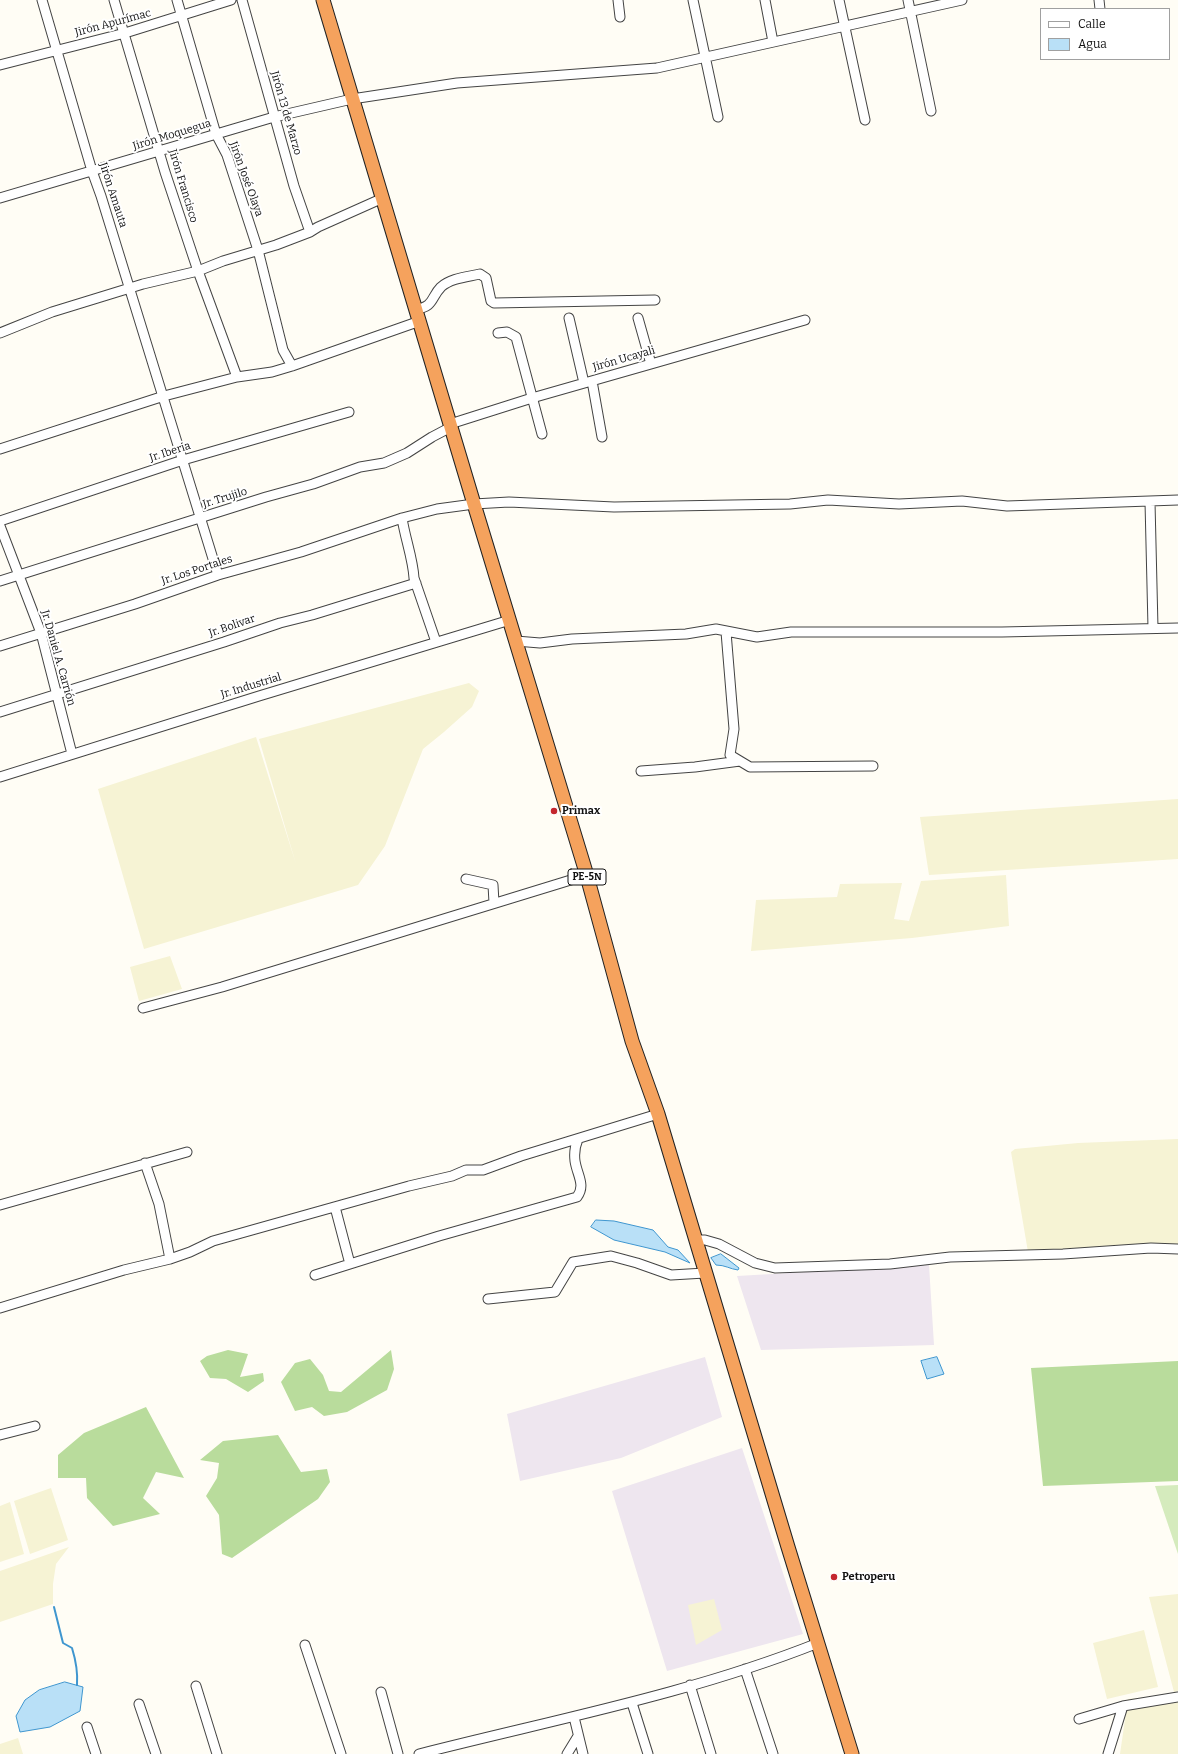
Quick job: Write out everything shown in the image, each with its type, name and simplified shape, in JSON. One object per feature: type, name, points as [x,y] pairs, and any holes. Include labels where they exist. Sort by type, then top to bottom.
[{"type":"highway","name":"PE-5N","points":[[323,0],[570,823],[587,875],[628,1028],[658,1114],[852,1754]]},
{"type":"street","name":"Jirón Amauta","points":[[42,0],[92,171],[164,396],[182,460],[218,575]]},
{"type":"street","name":"Jirón Francisco","points":[[114,0],[198,271],[237,377]]},
{"type":"street","name":"Jirón José Olaya","points":[[177,0],[216,134],[227,156],[258,250],[271,298],[277,331],[283,350],[292,366]]},
{"type":"street","name":"Jirón Apurímac","points":[[0,65],[57,49],[125,33],[231,0]]},
{"type":"street","name":"Jirón 13 de Marzo","points":[[242,0],[294,186],[310,232]]},
{"type":"street","points":[[618,0],[620,17]]},
{"type":"street","points":[[693,0],[718,117]]},
{"type":"street","points":[[765,0],[773,42]]},
{"type":"street","points":[[839,0],[864,120]]},
{"type":"street","points":[[908,0],[931,111]]},
{"type":"street","name":"Jirón Moquegua","points":[[0,198],[274,117],[352,98],[458,84],[656,68],[962,0]]},
{"type":"street","points":[[0,333],[52,312],[130,288],[198,271],[223,261],[310,232],[383,198]]},
{"type":"street","points":[[0,449],[164,396],[237,377],[272,372],[292,366],[418,315],[423,308],[430,304],[440,288],[451,281],[480,274],[486,278],[491,301],[494,303],[654,300]]},
{"type":"street","points":[[569,318],[588,382],[602,437]]},
{"type":"street","points":[[638,318],[651,364]]},
{"type":"street","name":"Jirón Ucayali","points":[[451,426],[532,398],[805,320]]},
{"type":"street","points":[[498,333],[507,332],[516,337],[542,434]]},
{"type":"street","name":"Jr. Iberia","points":[[0,521],[182,460],[350,412]]},
{"type":"street","name":"Jr. Trujilo","points":[[0,581],[313,484],[360,467],[384,463],[407,453],[451,426]]},
{"type":"street","name":"Jr. Los Portales","points":[[0,646],[41,634],[218,575],[301,552],[402,518],[437,509],[474,504],[509,502],[614,507],[775,504],[828,500],[899,504],[962,501],[1008,506],[1178,500]]},
{"type":"street","points":[[1150,502],[1153,628]]},
{"type":"street","points":[[402,518],[416,584],[436,642]]},
{"type":"street","name":"Jr. Daniel A. Carrión","points":[[0,526],[41,634],[72,754]]},
{"type":"street","name":"Jr. Bolivar","points":[[0,712],[280,623],[416,584]]},
{"type":"street","name":"Jr. Industrial","points":[[0,777],[252,698],[430,646],[436,642],[510,620]]},
{"type":"street","points":[[516,641],[540,643],[572,639],[686,634],[716,629],[757,637],[791,632],[994,632],[1178,628]]},
{"type":"street","points":[[726,632],[734,729],[730,755],[750,768],[873,766]]},
{"type":"street","points":[[641,771],[695,767],[740,761]]},
{"type":"street","points":[[143,1008],[222,987],[587,875]]},
{"type":"street","points":[[466,879],[494,884],[494,903]]},
{"type":"street","points":[[0,1308],[124,1270],[170,1259],[190,1252],[213,1241],[432,1180],[452,1176],[466,1170],[483,1170],[521,1156],[658,1114]]},
{"type":"street","points":[[315,1275],[488,1221],[577,1197],[581,1191],[581,1184],[575,1162],[575,1148],[578,1139]]},
{"type":"street","points":[[0,1205],[34,1197],[145,1163],[187,1152]]},
{"type":"street","points":[[145,1163],[159,1204],[170,1259]]},
{"type":"street","points":[[335,1207],[350,1264]]},
{"type":"street","points":[[696,1240],[705,1240],[719,1244],[755,1263],[775,1268],[890,1264],[950,1257],[1063,1254],[1151,1248],[1178,1249]]},
{"type":"street","points":[[488,1299],[555,1292],[573,1262],[612,1256],[672,1275],[705,1273]]},
{"type":"street","points":[[0,1435],[35,1426]]},
{"type":"street","points":[[418,1754],[563,1718],[574,1717],[632,1703],[789,1654],[818,1642]]},
{"type":"street","points":[[305,1645],[341,1754]]},
{"type":"street","points":[[745,1668],[773,1754]]},
{"type":"street","points":[[196,1686],[217,1754]]},
{"type":"street","points":[[690,1686],[711,1754]]},
{"type":"street","points":[[381,1692],[398,1754]]},
{"type":"street","points":[[1079,1719],[1123,1706],[1178,1697]]},
{"type":"street","points":[[632,1703],[648,1754]]},
{"type":"street","points":[[139,1704],[156,1754]]},
{"type":"street","points":[[1108,1754],[1123,1706]]},
{"type":"street","points":[[574,1717],[582,1754]]},
{"type":"street","points":[[88,1727],[96,1754]]},
{"type":"street","points":[[567,1754],[578,1736]]},
{"type":"shaded area","points":[[469,683],[479,691],[472,707],[423,749],[385,846],[358,885],[144,949],[98,789],[256,737],[296,864],[259,739]]},
{"type":"shaded area","points":[[1178,799],[1178,859],[929,875],[920,817]]},
{"type":"shaded area","points":[[1006,875],[1009,926],[912,938],[751,951],[756,900],[837,897],[840,884],[902,883],[894,919],[909,921],[921,881]]},
{"type":"shaded area","points":[[170,956],[182,989],[139,1001],[130,967]]},
{"type":"shaded area","points":[[1178,1139],[1178,1248],[1028,1252],[1011,1152],[1015,1149],[1078,1143]]},
{"type":"shaded area","points":[[929,1265],[934,1345],[761,1350],[737,1276]]},
{"type":"shaded area","points":[[705,1357],[722,1417],[621,1458],[520,1481],[507,1414]]},
{"type":"shaded area","points":[[742,1448],[803,1634],[667,1671],[612,1491]]},
{"type":"shaded area","points":[[51,1488],[68,1540],[30,1554],[14,1501]]},
{"type":"shaded area","points":[[10,1502],[24,1554],[0,1562],[0,1506]]},
{"type":"shaded area","points":[[69,1547],[56,1564],[53,1584],[53,1604],[0,1622],[0,1571]]},
{"type":"shaded area","points":[[1178,1594],[1178,1691],[1174,1692],[1149,1597]]},
{"type":"shaded area","points":[[714,1599],[722,1630],[696,1645],[688,1605]]},
{"type":"shaded area","points":[[1144,1630],[1158,1687],[1107,1699],[1093,1643]]},
{"type":"shaded area","points":[[1178,1694],[1178,1754],[1120,1754],[1128,1699]]},
{"type":"shaded area","points":[[18,1738],[23,1754],[0,1754],[0,1744]]},
{"type":"green space","points":[[228,1350],[248,1354],[240,1377],[263,1373],[264,1381],[248,1392],[226,1379],[210,1378],[200,1361],[207,1356]]},
{"type":"green space","points":[[391,1350],[394,1369],[387,1390],[347,1412],[324,1416],[312,1407],[295,1411],[281,1382],[295,1363],[310,1359],[323,1375],[329,1391],[341,1392]]},
{"type":"green space","points":[[1178,1361],[1178,1481],[1043,1486],[1031,1368]]},
{"type":"green space","points":[[146,1407],[184,1478],[156,1472],[143,1498],[160,1514],[113,1526],[87,1498],[86,1478],[58,1478],[58,1455],[84,1433]]},
{"type":"green space","points":[[278,1435],[301,1472],[327,1469],[330,1482],[318,1499],[232,1558],[222,1554],[219,1515],[206,1496],[217,1478],[219,1463],[200,1460],[223,1441]]},
{"type":"green space","points":[[1178,1485],[1178,1554],[1155,1486]]},
{"type":"water","points":[[596,1220],[614,1221],[653,1230],[668,1247],[678,1250],[690,1263],[665,1252],[614,1240],[591,1227]]},
{"type":"water","points":[[721,1254],[739,1268],[738,1270],[716,1265],[711,1258]]},
{"type":"water","points":[[937,1357],[944,1374],[927,1379],[921,1361]]},
{"type":"water","points":[[65,1682],[83,1687],[80,1711],[50,1727],[20,1732],[16,1716],[25,1700],[39,1690]]},
{"type":"waterway","points":[[54,1607],[63,1643],[72,1648],[75,1657],[77,1685]]},
{"type":"place","name":"Primax","points":[[554,811]]},
{"type":"place","name":"Petroperu","points":[[834,1577]]}]
